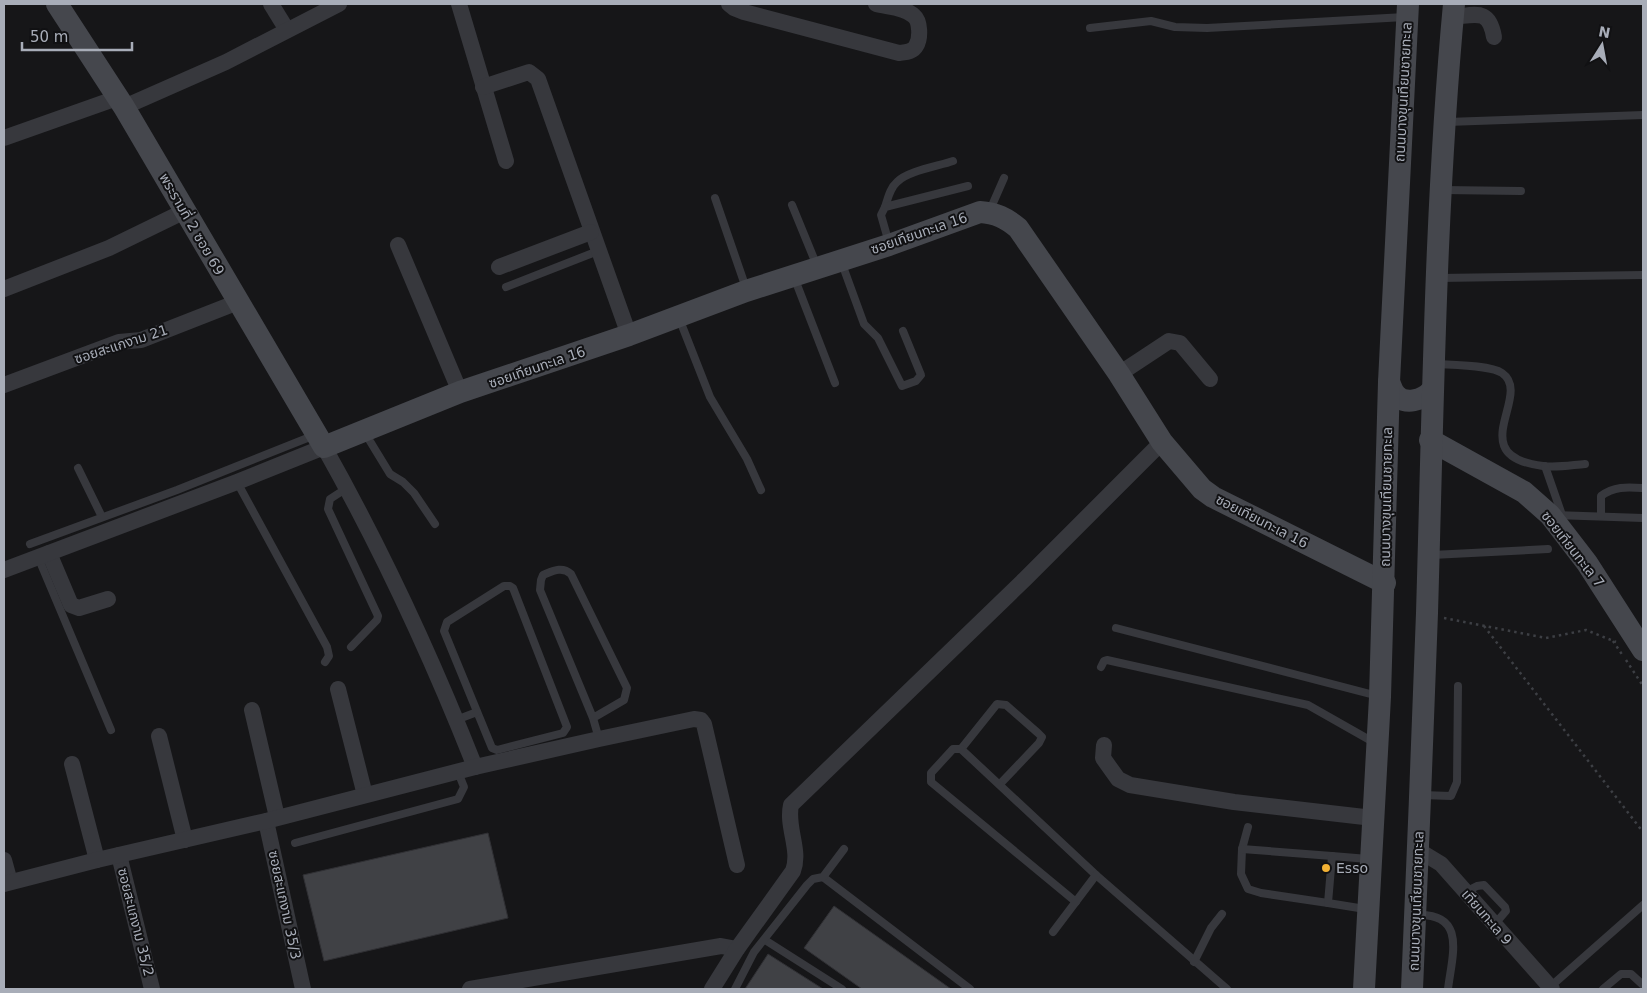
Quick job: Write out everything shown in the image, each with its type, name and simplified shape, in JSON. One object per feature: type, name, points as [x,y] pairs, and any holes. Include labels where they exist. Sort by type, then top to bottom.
[{"type":"street","name":"พระรามที่ 2 ซอย 69","points":[[57,4],[121,102],[320,441]]},
{"type":"street","points":[[271,4],[287,30]]},
{"type":"street","points":[[4,138],[121,102],[226,62],[339,4]]},
{"type":"street","points":[[459,4],[506,161]]},
{"type":"street","points":[[729,4],[744,12],[899,53],[909,52],[916,46],[919,38],[915,16],[906,11],[876,4]]},
{"type":"street","name":"ถนนบางขุนเทียนชายทะเล","points":[[1364,989],[1367,910],[1378,744],[1385,583],[1389,382],[1407,10]]},
{"type":"street","points":[[1454,10],[1485,17],[1492,24],[1494,37]]},
{"type":"street","name":"ถนนบางขุนเทียนชายทะเล","points":[[1412,989],[1427,615],[1433,364],[1445,122],[1454,10]]},
{"type":"street","points":[[483,87],[529,72],[538,79],[629,336]]},
{"type":"street","points":[[4,289],[109,248],[185,211]]},
{"type":"street","name":"ซอยเทียนทะเล 16","points":[[320,441],[364,431],[460,392],[629,336],[746,290],[889,245],[980,212],[989,212],[1001,216],[1018,228],[1120,374],[1162,442],[1202,489],[1213,497],[1385,583]]},
{"type":"street","points":[[499,267],[591,232]]},
{"type":"street","points":[[398,245],[460,392]]},
{"type":"street","name":"ซอยสะแกงาม 21","points":[[4,385],[119,342],[141,340],[238,302]]},
{"type":"street","points":[[1120,374],[1169,341],[1174,341],[1180,343],[1210,380]]},
{"type":"street","points":[[1389,382],[1395,394],[1401,399],[1408,401],[1422,398],[1432,390]]},
{"type":"street","name":"ซอยเทียนทะเล 7","points":[[1430,440],[1524,492],[1556,515],[1643,650]]},
{"type":"street","points":[[4,570],[39,551],[237,482],[320,441],[347,488],[407,608],[475,768]]},
{"type":"street","points":[[712,989],[737,949],[793,871],[796,862],[790,828],[789,813],[791,805],[1025,579],[1162,442]]},
{"type":"street","points":[[39,551],[71,605],[80,608],[108,599]]},
{"type":"street","points":[[338,689],[365,795]]},
{"type":"street","name":"ซอยสะแกงาม 35/3","points":[[252,710],[303,989]]},
{"type":"street","points":[[4,860],[7,883],[458,772],[694,719],[701,720],[704,724],[737,865]]},
{"type":"street","points":[[159,736],[185,840]]},
{"type":"street","points":[[1104,745],[1103,758],[1118,779],[1130,785],[1234,802],[1373,818]]},
{"type":"street","points":[[72,764],[97,860]]},
{"type":"street","name":"เทียนทะเล 9","points":[[1418,850],[1441,864],[1551,988]]},
{"type":"street","name":"ซอยสะแกงาม 35/2","points":[[119,855],[152,989]]},
{"type":"street","points":[[470,989],[720,946],[737,949]]},
{"type":"lane","points":[[1090,28],[1151,21],[1175,27],[1207,28],[1407,10]]},
{"type":"lane","points":[[1445,122],[1643,115]]},
{"type":"lane","points":[[889,245],[881,215],[892,188],[898,180],[908,175],[954,161]]},
{"type":"lane","points":[[989,212],[1004,178]]},
{"type":"lane","points":[[885,207],[968,186]]},
{"type":"lane","points":[[1441,190],[1521,191]]},
{"type":"lane","points":[[715,198],[746,290]]},
{"type":"lane","points":[[792,205],[818,268]]},
{"type":"lane","points":[[506,287],[598,251]]},
{"type":"lane","points":[[840,259],[864,324],[878,338],[902,386],[916,382],[921,375],[903,331]]},
{"type":"lane","points":[[793,275],[835,383]]},
{"type":"lane","points":[[1437,278],[1643,275]]},
{"type":"lane","points":[[679,317],[710,397],[747,459],[762,490]]},
{"type":"lane","points":[[1433,364],[1483,367],[1501,372],[1509,379],[1511,388],[1501,440],[1506,451],[1522,462],[1545,466],[1586,464]]},
{"type":"lane","points":[[364,431],[390,474],[403,482],[414,493],[434,524]]},
{"type":"lane","points":[[111,730],[39,551],[102,517],[320,441]]},
{"type":"lane","points":[[1545,466],[1556,515],[1643,518]]},
{"type":"lane","points":[[78,468],[102,517]]},
{"type":"lane","points":[[237,482],[327,647],[329,656],[325,662]]},
{"type":"lane","points":[[1601,516],[1601,496],[1608,490],[1623,487],[1643,488]]},
{"type":"lane","points":[[347,488],[330,499],[328,509],[378,616],[377,620],[351,647]]},
{"type":"lane","points":[[1427,555],[1548,549]]},
{"type":"lane","points":[[593,718],[624,700],[626,688],[571,574],[561,569],[543,575],[540,580],[540,590],[593,718],[599,739]]},
{"type":"lane","points":[[510,586],[513,588],[566,723],[566,731],[495,750],[492,748],[477,712],[444,631],[445,627],[447,622],[500,588],[510,586]]},
{"type":"lane","points":[[1116,628],[1380,697]]},
{"type":"lane","points":[[1101,667],[1104,661],[1107,660],[1308,705],[1378,744]]},
{"type":"lane","points":[[1420,795],[1443,797],[1452,796],[1454,792],[1457,782],[1458,686]]},
{"type":"lane","points":[[961,749],[997,704],[1006,705],[1032,728],[1042,737],[1041,739],[1000,784]]},
{"type":"lane","points":[[456,720],[477,712]]},
{"type":"lane","points":[[1076,902],[931,782],[931,772],[953,749],[961,749],[1096,875],[1226,989]]},
{"type":"lane","points":[[296,843],[458,799],[464,787],[458,772]]},
{"type":"lane","points":[[1248,827],[1242,849],[1241,874],[1248,888],[1261,894],[1367,910]]},
{"type":"lane","points":[[735,989],[754,952],[807,885],[813,880],[823,877],[844,849]]},
{"type":"lane","points":[[1242,849],[1370,860]]},
{"type":"lane","points":[[1328,903],[1332,856]]},
{"type":"lane","points":[[1054,932],[1096,875]]},
{"type":"lane","points":[[823,877],[970,989]]},
{"type":"lane","points":[[1551,988],[1643,904]]},
{"type":"lane","points":[[1194,962],[1210,928],[1222,914]]},
{"type":"lane","points":[[1415,915],[1430,914],[1442,918],[1451,929],[1454,938],[1448,989]]},
{"type":"lane","points":[[765,940],[842,989]]},
{"type":"lane","points":[[1603,989],[1621,974],[1630,974],[1643,986]]},
{"type":"path","points":[[1427,615],[1546,638],[1586,630],[1620,643]]},
{"type":"path","points":[[1484,626],[1643,832]]},
{"type":"path","points":[[1612,640],[1643,686]]},
{"type":"building","points":[[488,833],[508,918],[324,961],[303,875]]},
{"type":"building","points":[[834,906],[951,989],[862,989],[804,948]]},
{"type":"building","points":[[768,954],[823,989],[745,989]]},
{"type":"place","name":"Esso","points":[[1326,868]]}]
